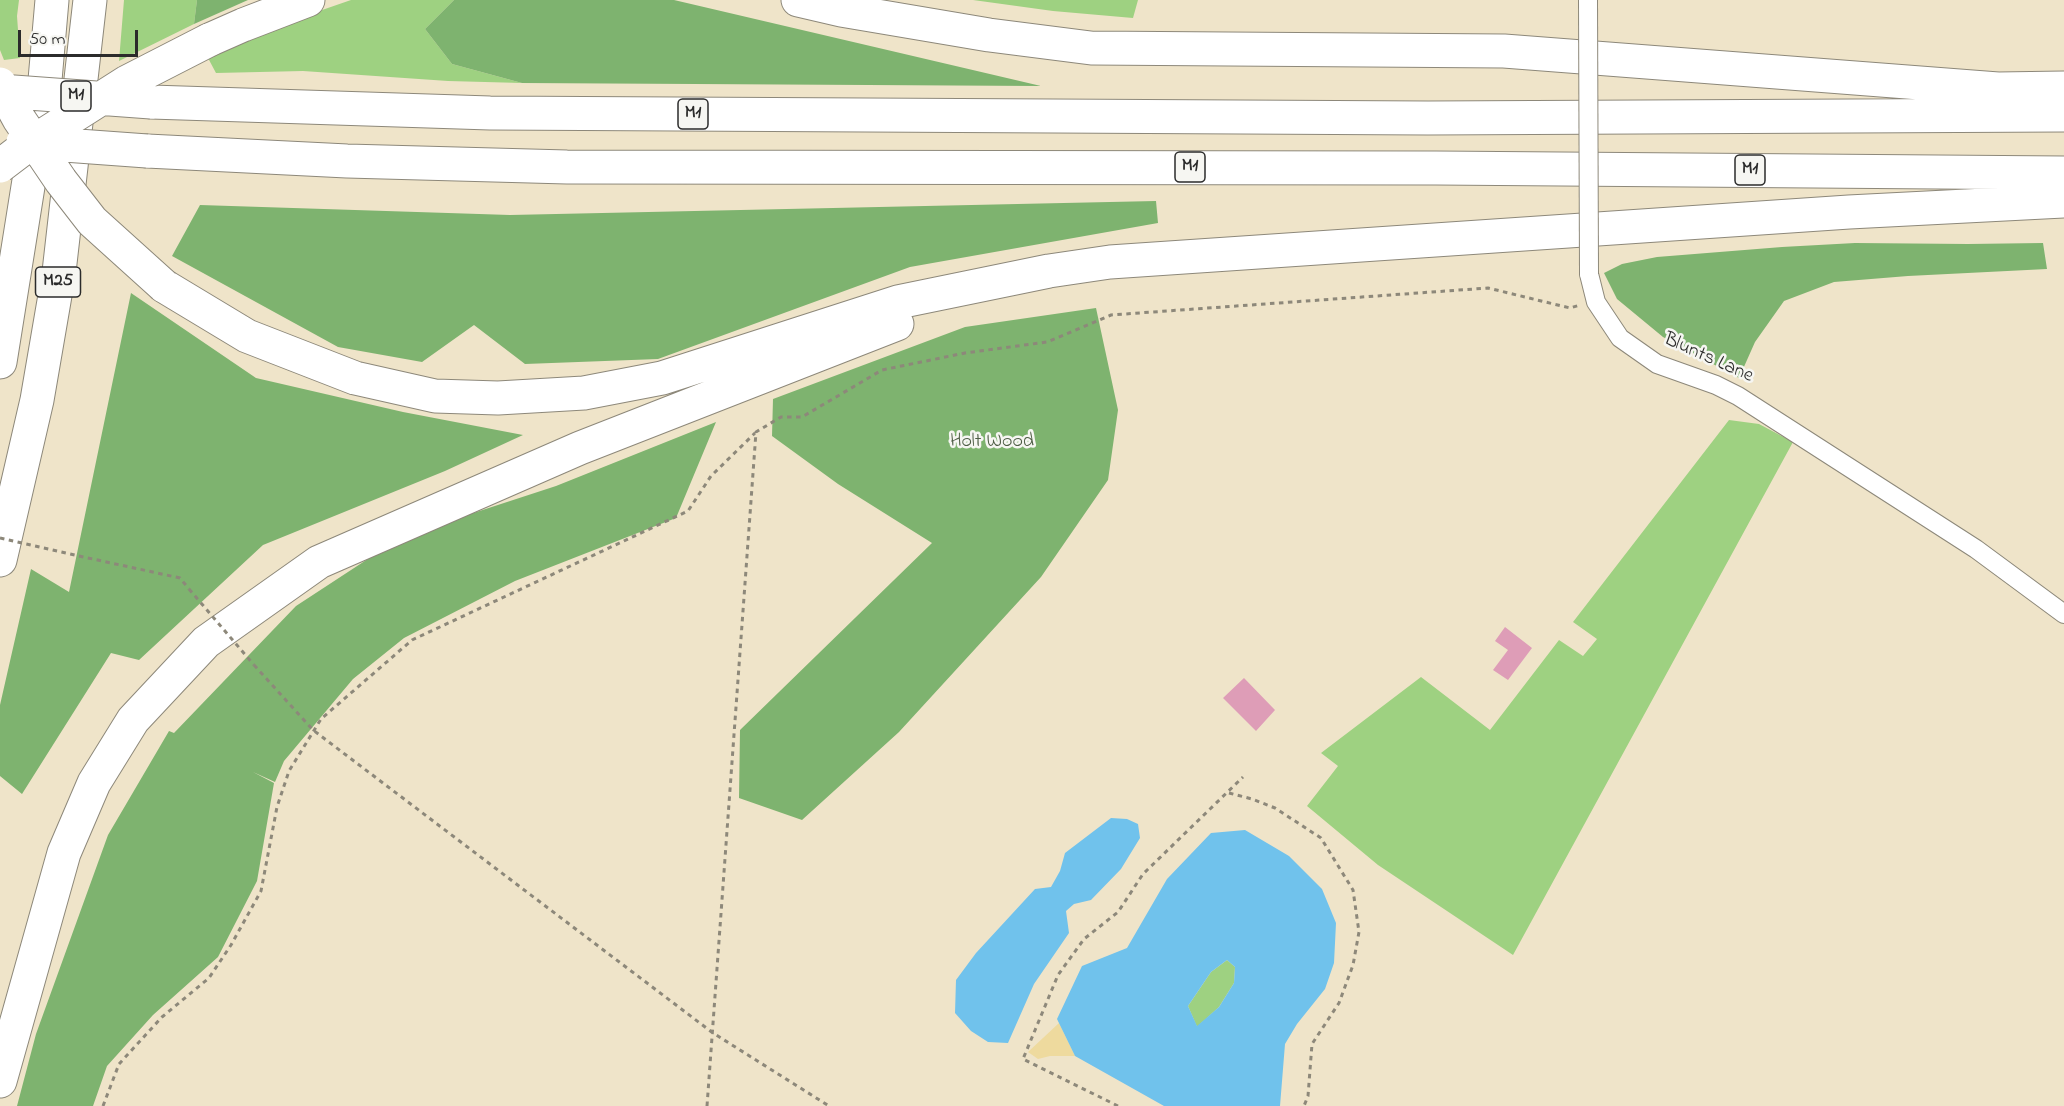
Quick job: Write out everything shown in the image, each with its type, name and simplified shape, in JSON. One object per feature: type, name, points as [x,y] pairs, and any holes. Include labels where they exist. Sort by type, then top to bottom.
[{"type":"highway","name":"M25","points":[[0,362],[45,80],[52,0]]},
{"type":"highway","name":"M25","points":[[0,560],[37,400],[59,272],[90,0]]},
{"type":"highway","points":[[0,166],[25,147],[117,88],[178,55],[243,25],[308,0]]},
{"type":"highway","points":[[798,0],[841,10],[989,35],[1091,48],[1504,51],[1998,89],[2064,88]]},
{"type":"highway","points":[[875,0],[989,35]]},
{"type":"highway","points":[[0,84],[19,119],[61,182],[92,221],[164,286],[247,336],[355,378],[435,396],[498,398],[584,393],[662,378],[898,302],[1049,271],[1110,262],[1838,212],[2064,201]]},
{"type":"highway","name":"M1","points":[[0,91],[151,102],[501,114],[1405,117],[2064,115]]},
{"type":"highway","name":"M1","points":[[0,140],[147,151],[347,161],[567,166],[2064,172]]},
{"type":"highway","points":[[0,1081],[64,853],[94,783],[133,720],[206,642],[319,562],[580,448],[886,328],[1049,271]]},
{"type":"street","name":"Blunts Lane","points":[[1588,0],[1589,274],[1596,302],[1620,338],[1657,364],[1716,385],[1738,396],[1976,549],[2064,614]]},
{"type":"path","points":[[103,1106],[119,1064],[162,1017],[209,978],[231,945],[261,891],[277,807],[289,771],[321,719],[412,640],[688,511],[711,476],[756,432],[781,417],[802,417],[882,370],[965,353],[1047,342],[1111,315],[1488,288],[1570,308],[1596,302]]},
{"type":"path","points":[[707,1106],[756,432]]},
{"type":"path","points":[[0,538],[180,578],[313,730],[712,1033],[829,1106]]},
{"type":"path","points":[[1118,1106],[1023,1059],[1058,975],[1084,939],[1118,912],[1143,874],[1243,777]]},
{"type":"path","points":[[1229,793],[1275,808],[1321,838],[1353,890],[1359,932],[1353,966],[1339,1003],[1312,1044],[1308,1096],[1304,1106]]},
{"type":"green space","points":[[0,0],[19,0],[17,16],[20,58],[4,60],[0,50]]},
{"type":"green space","points":[[124,0],[197,0],[194,24],[119,61]]},
{"type":"green space","points":[[197,0],[248,0],[194,24]]},
{"type":"green space","points":[[351,0],[454,0],[425,29],[452,64],[522,83],[448,81],[303,71],[216,73],[208,58],[299,18]]},
{"type":"green space","points":[[454,0],[674,0],[1041,86],[522,83],[452,64],[425,29]]},
{"type":"green space","points":[[973,0],[1138,0],[1133,18],[1053,11]]},
{"type":"green space","points":[[1156,201],[1158,223],[910,267],[658,359],[525,364],[474,325],[422,362],[338,347],[172,256],[200,205],[510,215]]},
{"type":"green space","points":[[1855,243],[2043,243],[2047,269],[1834,282],[1784,301],[1755,342],[1739,378],[1663,337],[1617,299],[1604,273],[1622,264],[1657,257]]},
{"type":"green space","points":[[131,293],[256,378],[403,412],[523,435],[445,471],[263,545],[139,660],[111,653],[22,794],[0,776],[0,705],[31,569],[69,592]]},
{"type":"green space","name":"Holt Wood","points":[[1096,308],[1118,410],[1108,480],[1041,577],[899,732],[802,820],[739,798],[740,730],[932,543],[838,484],[772,436],[773,399],[965,327]]},
{"type":"green space","points":[[1729,420],[1759,424],[1793,442],[1513,955],[1378,865],[1307,806],[1338,766],[1321,753],[1421,677],[1490,730],[1559,640],[1583,656],[1597,639],[1573,622]]},
{"type":"green space","points":[[716,422],[676,518],[515,581],[404,638],[353,679],[284,761],[275,782],[253,772],[274,783],[257,881],[218,957],[153,1015],[107,1066],[93,1106],[17,1106],[36,1034],[108,835],[169,731],[174,733],[296,606],[403,536],[556,486]]},
{"type":"green space","points":[[1227,960],[1235,967],[1234,983],[1219,1007],[1197,1027],[1188,1006],[1211,972]]},
{"type":"sand","points":[[1059,1023],[1075,1056],[1050,1056],[1038,1059],[1028,1052]]},
{"type":"water","points":[[1111,818],[1127,819],[1138,824],[1140,838],[1121,869],[1091,900],[1074,904],[1066,911],[1069,933],[1034,984],[1008,1043],[988,1042],[971,1031],[955,1013],[956,980],[976,953],[1035,889],[1051,887],[1060,871],[1065,853]]},
{"type":"water","points":[[1245,830],[1289,856],[1322,889],[1336,923],[1334,963],[1325,989],[1297,1024],[1285,1044],[1280,1106],[1164,1106],[1075,1056],[1057,1019],[1082,966],[1127,948],[1167,879],[1211,833]],"holes":[[[1227,960],[1235,967],[1234,983],[1219,1007],[1197,1026],[1188,1006],[1211,972]]]},
{"type":"building","points":[[1505,627],[1532,648],[1508,680],[1493,670],[1508,650],[1495,641]]},
{"type":"building","points":[[1244,678],[1275,710],[1256,731],[1223,698]]}]
